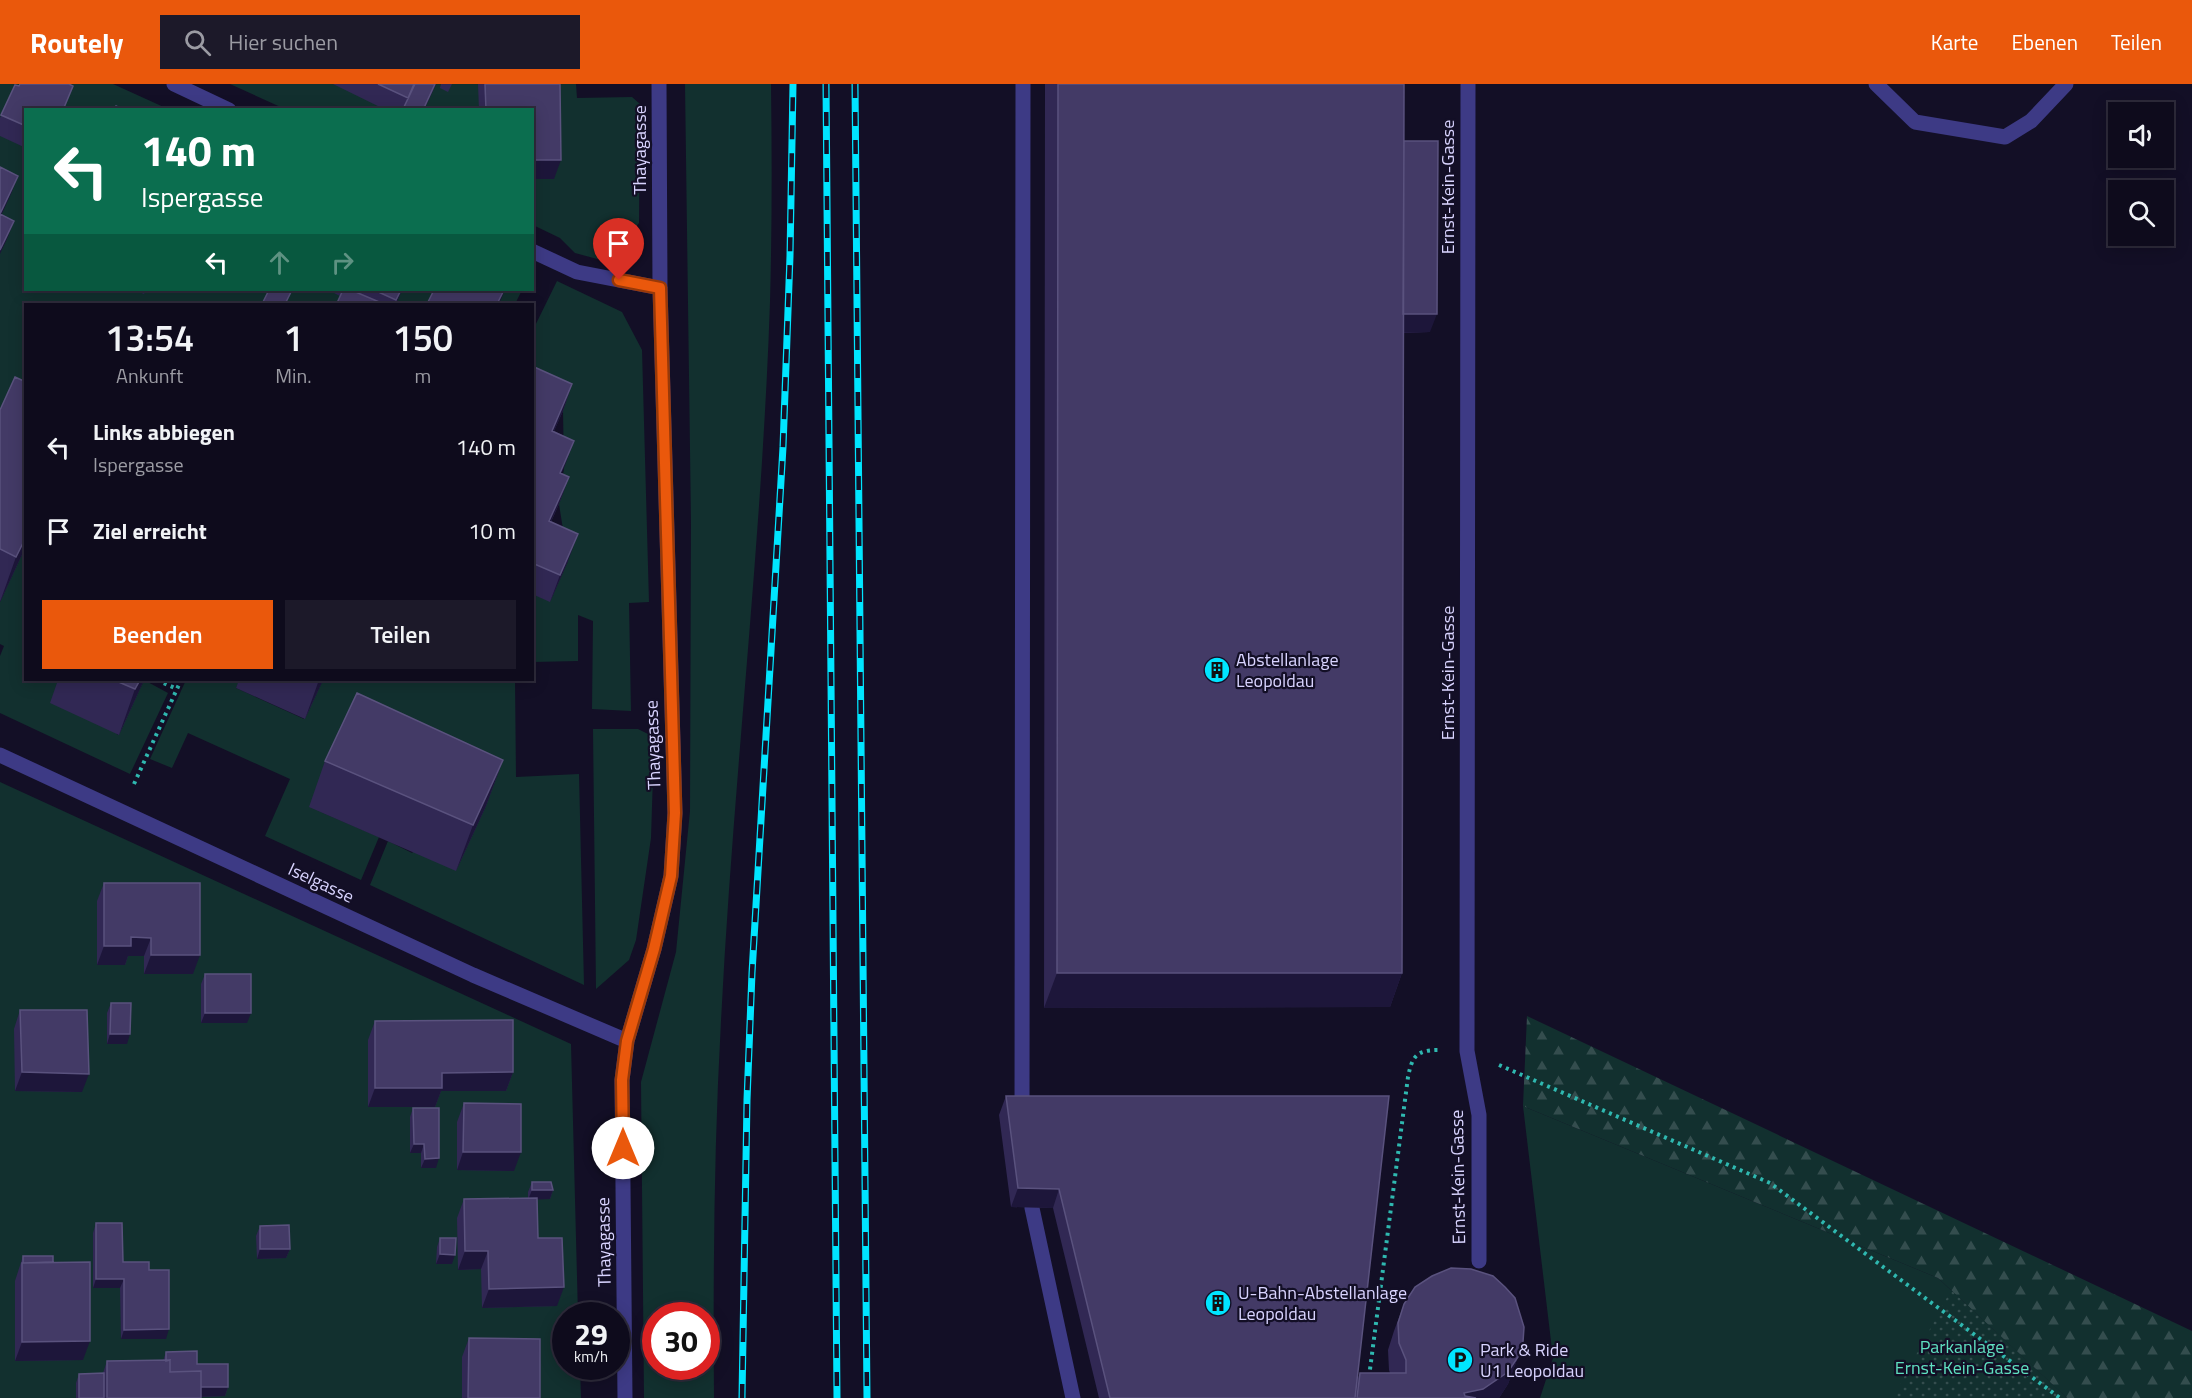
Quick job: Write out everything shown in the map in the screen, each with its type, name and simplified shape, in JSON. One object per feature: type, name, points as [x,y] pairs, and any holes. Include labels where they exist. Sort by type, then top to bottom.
[{"type":"street","points":[[174,84],[225,108]]},
{"type":"street","name":"Thayagasse","points":[[625,1398],[622,1080],[627,1041],[654,949],[671,876],[675,813],[660,288],[659,84]]},
{"type":"street","points":[[1022,1115],[1023,84]]},
{"type":"street","name":"Ernst-Kein-Gasse","points":[[1468,84],[1467,1051],[1479,1115],[1479,1261]]},
{"type":"street","points":[[1876,84],[1915,122],[2005,137],[2031,121],[2066,84]]},
{"type":"street","points":[[534,252],[577,272],[660,288]]},
{"type":"street","name":"Iselgasse","points":[[0,755],[473,975],[627,1041]]},
{"type":"street","points":[[1032,1208],[1073,1398]]},
{"type":"path","points":[[159,681],[177,689]]},
{"type":"path","points":[[121,812],[181,681]]},
{"type":"path","points":[[1368,1386],[1410,1063],[1417,1054],[1429,1050],[1467,1051],[1770,1183],[2060,1398]]},
{"type":"green space","points":[[0,84],[113,84],[166,108],[24,108],[24,291],[522,291],[516,303],[24,303],[24,436],[0,424]]},
{"type":"green space","points":[[230,84],[576,84],[577,98],[632,97],[640,104],[639,223],[622,244],[601,260],[575,253],[560,238],[534,225],[534,108],[283,108]]},
{"type":"green space","points":[[685,84],[771,84],[771,247],[766,392],[726,931],[717,1115],[714,1302],[643,1302],[641,1082],[676,952],[690,811],[691,523]]},
{"type":"green space","points":[[557,281],[622,312],[642,350],[649,602],[629,603],[631,711],[592,709],[593,621],[578,615],[578,661],[534,662],[534,594],[550,601],[568,561],[559,504],[564,468],[563,411],[534,397],[534,328]]},
{"type":"green space","points":[[24,548],[24,681],[62,681],[118,735],[144,681],[168,693],[130,774],[0,713],[0,656],[4,646],[0,644],[0,602]]},
{"type":"green space","points":[[186,681],[240,681],[236,688],[304,719],[323,681],[515,681],[516,777],[579,774],[584,985],[370,885],[388,841],[412,853],[414,851],[309,807],[379,837],[361,880],[265,836],[290,779],[188,733],[172,768],[150,759]]},
{"type":"green space","points":[[593,729],[638,729],[650,735],[654,744],[651,838],[636,940],[629,960],[596,989]]},
{"type":"green space","points":[[0,782],[571,1044],[578,1302],[552,1302],[552,1380],[580,1380],[581,1398],[0,1398]]},
{"type":"green space","points":[[1527,1016],[2192,1331],[2192,1398],[2067,1398],[1938,1278],[1523,1106]]},
{"type":"green space","points":[[1523,1106],[1938,1278],[2067,1398],[1540,1398],[1553,1358]]},
{"type":"green space","name":"Parkanlage Ernst-Kein-Gasse","points":[[1951,1290],[2067,1398],[1893,1398]]},
{"type":"green space","points":[[644,1380],[714,1380],[714,1398],[644,1398]]},
{"type":"building","points":[[20,84],[69,84],[73,86],[64,108],[24,108],[24,125],[1,115],[15,85]]},
{"type":"building","points":[[378,84],[414,84],[408,98]]},
{"type":"building","points":[[415,84],[435,84],[424,108],[404,107]]},
{"type":"building","points":[[485,84],[560,84],[561,160],[534,160],[534,108],[486,108]]},
{"type":"building","name":"Abstellanlage Leopoldau","points":[[1058,84],[1404,84],[1402,973],[1057,973]]},
{"type":"building","points":[[1404,141],[1438,141],[1437,314],[1403,314]]},
{"type":"building","points":[[0,167],[18,176],[0,214]]},
{"type":"building","points":[[0,214],[14,221],[0,250]]},
{"type":"building","points":[[268,291],[292,291],[286,303],[262,303]]},
{"type":"building","points":[[343,291],[353,291],[382,303],[337,303]]},
{"type":"building","points":[[376,291],[400,291],[396,300]]},
{"type":"building","points":[[434,291],[504,291],[498,303],[428,303]]},
{"type":"building","points":[[534,367],[572,384],[552,431],[574,441],[560,473],[569,477],[549,521],[578,534],[560,575],[534,564]]},
{"type":"building","points":[[15,377],[24,381],[24,541],[16,557],[0,549],[0,410]]},
{"type":"building","points":[[116,681],[139,681],[135,689]]},
{"type":"building","points":[[357,693],[503,760],[473,825],[325,761]]},
{"type":"building","points":[[104,883],[200,883],[200,955],[151,955],[151,938],[131,937],[131,946],[104,946]]},
{"type":"building","points":[[205,974],[251,974],[251,1013],[205,1013]]},
{"type":"building","points":[[111,1003],[131,1003],[130,1034],[110,1034]]},
{"type":"building","points":[[20,1010],[87,1010],[89,1074],[22,1072]]},
{"type":"building","points":[[513,1020],[513,1072],[442,1073],[442,1088],[375,1088],[375,1021]]},
{"type":"building","name":"U-Bahn-Abstellanlage Leopoldau","points":[[1006,1096],[1389,1096],[1355,1398],[1110,1398],[1059,1189],[1018,1188]]},
{"type":"building","points":[[464,1103],[521,1104],[521,1152],[463,1152]]},
{"type":"building","points":[[413,1108],[439,1108],[439,1158],[425,1159],[424,1144],[414,1144]]},
{"type":"building","points":[[532,1182],[551,1182],[553,1190],[532,1190]]},
{"type":"building","points":[[537,1198],[538,1238],[562,1238],[564,1287],[489,1289],[488,1251],[465,1251],[464,1199]]},
{"type":"building","points":[[96,1223],[122,1223],[123,1262],[149,1262],[149,1270],[169,1270],[169,1329],[124,1330],[124,1279],[96,1279]]},
{"type":"building","points":[[289,1225],[290,1249],[260,1249],[260,1226]]},
{"type":"building","points":[[440,1238],[456,1238],[455,1255],[440,1254]]},
{"type":"building","points":[[23,1256],[53,1256],[53,1262],[23,1263]]},
{"type":"building","points":[[90,1262],[90,1341],[22,1342],[22,1263]]},
{"type":"building","points":[[1451,1268],[1471,1269],[1493,1276],[1515,1298],[1524,1327],[1523,1342],[1518,1357],[1508,1372],[1483,1389],[1464,1393],[1465,1396],[1476,1398],[1357,1398],[1360,1373],[1406,1373],[1406,1360],[1399,1343],[1398,1323],[1404,1304],[1415,1287]]},
{"type":"building","points":[[469,1338],[540,1339],[540,1398],[468,1398]]},
{"type":"building","points":[[197,1351],[197,1364],[228,1364],[228,1387],[201,1387],[201,1371],[170,1372],[170,1360],[166,1361],[166,1352]]},
{"type":"building","points":[[170,1360],[170,1372],[201,1371],[201,1398],[107,1398],[107,1361]]},
{"type":"building","points":[[104,1373],[104,1398],[79,1398],[79,1374]]},
{"type":"railway","points":[[742,1398],[747,1100],[752,973],[783,447],[793,84]]},
{"type":"railway","points":[[826,84],[837,1398]]},
{"type":"railway","points":[[855,84],[867,1398]]},
{"type":"place","name":"Abstellanlage Leopoldau","points":[[1217,670]]},
{"type":"place","name":"U-Bahn-Abstellanlage Leopoldau","points":[[1218,1303]]},
{"type":"place","name":"Park & Ride U1 Leopoldau","points":[[1460,1360]]},
{"type":"route","points":[[619,280],[660,288],[675,813],[671,876],[654,949],[627,1041],[622,1080],[623,1148]]}]
